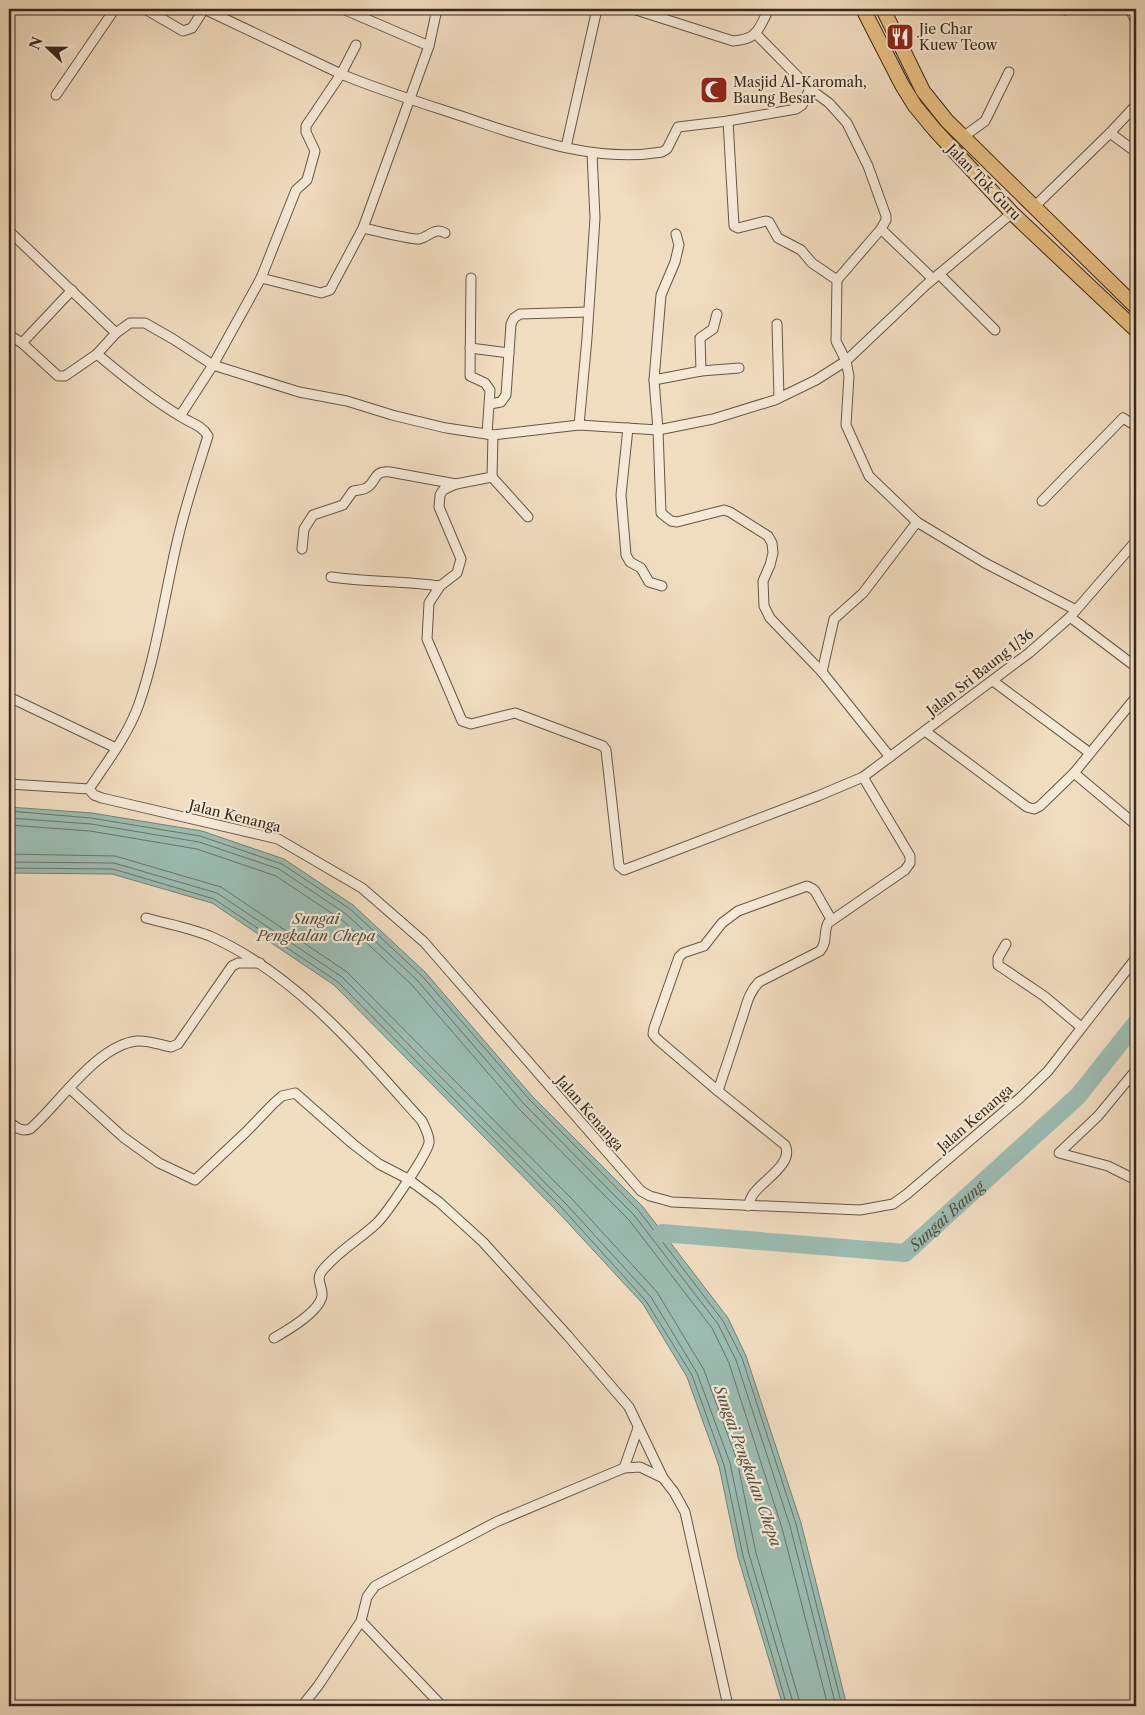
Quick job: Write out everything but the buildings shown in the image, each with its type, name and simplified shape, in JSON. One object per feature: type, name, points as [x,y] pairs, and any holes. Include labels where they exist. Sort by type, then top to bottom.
[{"type":"main road","name":"Jalan Tok Guru","points":[[863,9],[902,85],[915,106],[934,129],[1012,213],[1136,330]]},
{"type":"main road","name":"Jalan Tok Guru","points":[[883,9],[923,91],[947,121],[1136,306]]},
{"type":"main road","points":[[1042,240],[1055,228]]},
{"type":"street","points":[[145,9],[183,31],[192,28],[204,9],[341,74],[525,137],[592,154],[662,152],[667,149],[678,127],[728,121],[800,108],[810,89]]},
{"type":"street","points":[[344,9],[429,46]]},
{"type":"street","points":[[261,278],[320,293],[327,292],[332,288],[363,228],[429,46],[436,9]]},
{"type":"street","points":[[566,147],[597,9]]},
{"type":"street","points":[[633,9],[733,41],[749,39],[755,33],[769,9]]},
{"type":"street","points":[[1130,9],[1136,22]]},
{"type":"street","points":[[56,95],[112,10]]},
{"type":"street","points":[[755,33],[810,89],[829,103],[846,122],[868,166],[886,216],[881,230],[837,280],[836,341],[846,360],[849,376],[846,425],[869,476],[917,522],[1073,613],[1136,667]]},
{"type":"street","points":[[180,416],[213,365],[261,278],[296,190],[308,178],[315,151],[306,132],[306,126],[341,74],[356,45]]},
{"type":"street","points":[[963,137],[985,121],[1010,72]]},
{"type":"street","points":[[1034,207],[1136,105]]},
{"type":"street","points":[[728,121],[734,226],[738,228],[766,221],[769,222],[778,238],[801,250],[812,263],[837,280]]},
{"type":"street","points":[[1110,133],[1136,152]]},
{"type":"street","points":[[580,425],[595,218],[592,154]]},
{"type":"street","points":[[9,335],[22,343],[58,376],[65,376],[97,354],[116,333],[130,323],[145,323],[173,338],[213,365],[300,392],[346,401],[392,415],[446,428],[490,434],[580,425],[658,430],[713,420],[780,398],[816,380],[846,360],[936,276],[1012,213]]},
{"type":"street","points":[[363,228],[414,239],[435,231],[445,233]]},
{"type":"street","points":[[881,230],[936,276],[995,330]]},
{"type":"street","points":[[9,231],[116,333]]},
{"type":"street","points":[[676,234],[679,245],[675,262],[661,295],[654,380],[661,514],[671,521],[678,522],[724,510],[768,536],[772,544],[773,553],[770,565],[762,581],[764,606],[770,618],[822,672],[890,758]]},
{"type":"street","points":[[471,278],[470,376],[489,387],[492,477],[528,517]]},
{"type":"street","points":[[22,343],[72,290]]},
{"type":"street","points":[[490,404],[501,402],[504,399],[507,383],[511,324],[516,316],[588,312]]},
{"type":"street","points":[[701,371],[700,338],[713,329],[717,314]]},
{"type":"street","points":[[777,324],[780,398]]},
{"type":"street","points":[[470,348],[509,353]]},
{"type":"street","points":[[89,789],[116,748],[139,704],[156,640],[179,532],[208,436],[201,427],[180,416],[118,372],[97,354]]},
{"type":"street","points":[[654,380],[701,371],[739,368]]},
{"type":"street","points":[[1042,501],[1123,418],[1136,426]]},
{"type":"street","points":[[628,428],[622,496],[626,555],[630,562],[641,568],[649,582],[662,586]]},
{"type":"street","points":[[302,549],[304,528],[313,515],[342,505],[353,491],[369,486],[378,474],[385,471],[456,484]]},
{"type":"street","points":[[331,577],[362,581],[416,582],[440,586],[457,573],[461,559],[439,505],[441,492],[456,484],[492,477]]},
{"type":"street","points":[[822,672],[834,619],[863,593],[917,522]]},
{"type":"street","name":"Jalan Sri Baung 1/36","points":[[440,586],[428,604],[428,641],[459,717],[462,721],[471,724],[514,713],[601,744],[606,750],[619,866],[626,870],[863,777],[1029,653],[1073,613],[1136,542]]},
{"type":"street","points":[[993,681],[1090,753]]},
{"type":"street","points":[[9,697],[116,748]]},
{"type":"street","points":[[925,731],[1030,809],[1034,809],[1040,806],[1074,772],[1136,697]]},
{"type":"street","points":[[1074,772],[1136,825]]},
{"type":"street","points":[[718,1092],[751,992],[759,982],[820,951],[825,943],[826,926],[831,920],[905,870],[910,863],[910,856],[863,777]]},
{"type":"street","name":"Jalan Kenanga","points":[[9,784],[89,789],[94,795],[102,798],[278,839],[362,888],[424,942],[641,1192],[672,1202],[860,1210],[893,1204],[1033,1086],[1048,1071],[1136,958]]},
{"type":"street","points":[[748,1206],[755,1192],[785,1162],[788,1155],[787,1149],[656,1039],[653,1034],[654,1028],[679,957],[683,953],[704,946],[722,923],[738,912],[803,887],[813,888],[831,920]]},
{"type":"street","points":[[146,918],[210,936],[260,963],[305,999],[355,1046],[422,1121],[427,1132],[429,1142],[425,1151],[393,1203],[377,1223],[336,1255],[320,1273],[318,1278],[322,1298],[318,1304],[297,1326],[274,1338]]},
{"type":"street","points":[[1006,944],[998,958],[998,965],[1044,996],[1081,1027]]},
{"type":"street","points":[[9,1122],[20,1130],[30,1129],[93,1064],[106,1054],[128,1043],[146,1041],[171,1048],[178,1044],[232,966],[238,963],[260,963]]},
{"type":"street","points":[[1136,1070],[1098,1116],[1059,1153],[1108,1166],[1136,1180]]},
{"type":"street","points":[[69,1088],[123,1137],[159,1163],[195,1180],[282,1096],[295,1093],[352,1144],[379,1164],[408,1179],[440,1202],[483,1242],[629,1407],[664,1478],[685,1512],[728,1706]]},
{"type":"street","points":[[1136,1324],[1136,1352]]},
{"type":"street","points":[[624,1468],[638,1428]]},
{"type":"street","points":[[302,1706],[318,1686],[361,1620],[367,1597],[376,1586],[496,1522],[624,1468],[640,1467],[664,1478]]},
{"type":"street","points":[[361,1620],[442,1706]]},
{"type":"water","name":"Sungai Pengkalan Chepa","points":[[9,807],[92,813],[202,831],[284,859],[353,905],[425,972],[532,1096],[643,1207],[728,1318],[746,1356],[801,1523],[847,1706],[783,1706],[738,1557],[719,1466],[687,1377],[643,1304],[558,1212],[334,985],[212,903],[112,874],[9,873]]},
{"type":"waterway","name":"Sungai Baung","points":[[662,1233],[905,1253],[1078,1096],[1136,1023]]},
{"type":"place","name":"Jie Char Kuew Teow","points":[[900,37]]},
{"type":"place","name":"Masjid Al-Karomah, Baung Besar","points":[[714,90]]}]
